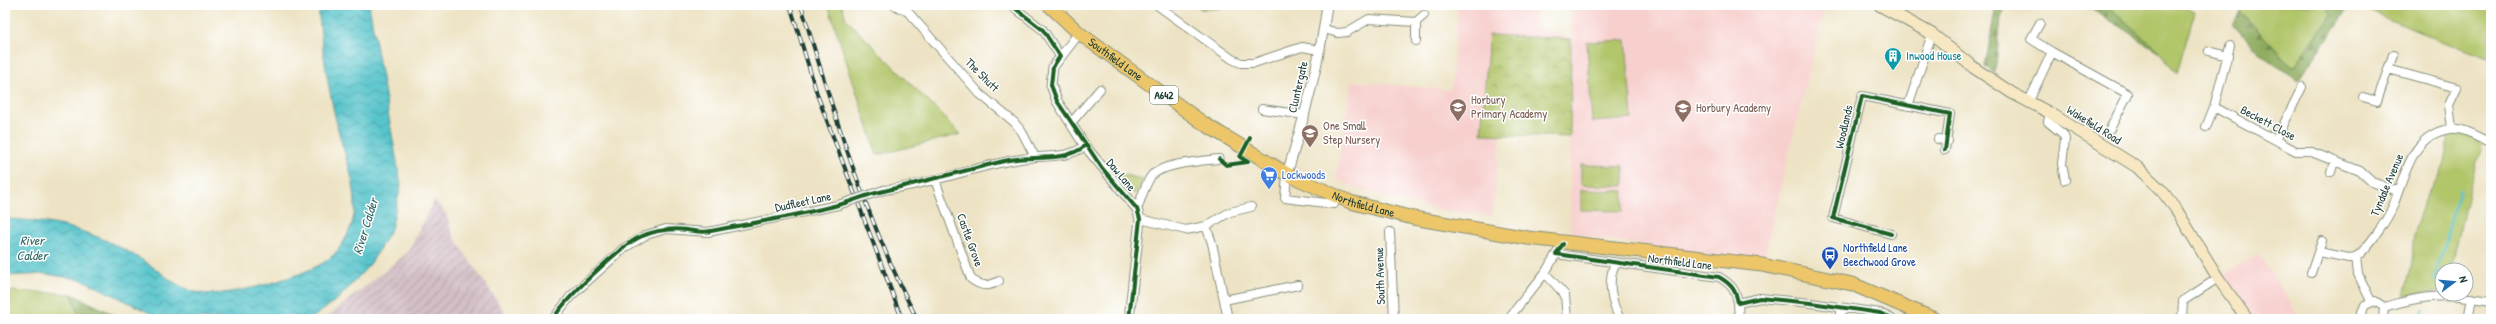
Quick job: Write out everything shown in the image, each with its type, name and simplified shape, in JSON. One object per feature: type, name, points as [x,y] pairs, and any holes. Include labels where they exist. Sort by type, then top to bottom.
[{"type":"highway","name":"Southfield Lane","points":[[1049,5],[1079,33],[1203,123],[1287,174]]},
{"type":"highway","name":"Northfield Lane","points":[[1287,174],[1350,202],[1400,215],[1560,249],[1734,262],[1852,284],[1934,319]]},
{"type":"main road","name":"Wakefield Road","points":[[1879,5],[1932,34],[1974,68],[2012,93],[2050,112],[2137,167],[2162,191],[2176,209],[2218,278],[2247,319]]},
{"type":"street","name":"The Shutt","points":[[894,5],[907,8],[980,94],[1014,122],[1022,132],[1035,157]]},
{"type":"street","points":[[1010,5],[1043,30],[1060,56]]},
{"type":"street","points":[[1157,5],[1232,59],[1241,63],[1254,63],[1302,47],[1318,50]]},
{"type":"street","name":"Cluntergate","points":[[1287,174],[1305,115],[1318,50],[1324,29],[1327,5]]},
{"type":"street","points":[[1324,29],[1338,33],[1347,32],[1368,19],[1416,22],[1424,15]]},
{"type":"street","points":[[1416,22],[1416,41]]},
{"type":"street","points":[[2040,23],[2031,39],[2128,94],[2110,130]]},
{"type":"street","name":"Daw Lane","points":[[1079,33],[1053,67],[1051,85],[1056,101],[1071,122],[1085,146],[1137,209],[1140,219],[1129,319]]},
{"type":"street","points":[[1908,106],[1932,34]]},
{"type":"street","points":[[2206,127],[2214,107],[2230,46]]},
{"type":"street","points":[[2209,51],[2228,56]]},
{"type":"street","points":[[2029,101],[2052,52]]},
{"type":"street","points":[[2363,97],[2377,101],[2393,55]]},
{"type":"street","points":[[2388,69],[2457,88],[2450,105],[2452,128],[2474,134],[2491,142]]},
{"type":"street","points":[[2276,140],[2302,87]]},
{"type":"street","points":[[1071,122],[1100,89]]},
{"type":"street","name":"Woodlands","points":[[1891,234],[1833,218],[1862,96],[1950,114],[1946,150]]},
{"type":"street","name":"Beckett Close","points":[[2214,107],[2296,151],[2309,151],[2360,171],[2372,182],[2397,191]]},
{"type":"street","points":[[1262,109],[1305,115]]},
{"type":"street","points":[[2050,112],[2048,122],[2063,134],[2065,139],[2062,164],[2064,180]]},
{"type":"street","name":"Tyndale Avenue","points":[[2356,257],[2366,250],[2382,226],[2393,206],[2397,191],[2412,156],[2418,147],[2432,135],[2452,128]]},
{"type":"street","points":[[1938,139],[1948,141]]},
{"type":"street","name":"Dudfleet Lane","points":[[553,319],[571,296],[624,248],[642,236],[666,229],[708,232],[838,205],[884,190],[935,180],[1006,160],[1035,157],[1055,158],[1080,150],[1085,146]]},
{"type":"street","name":"Daw Lane","points":[[1137,209],[1152,176],[1159,170],[1167,167],[1219,159]]},
{"type":"street","points":[[2331,172],[2334,162]]},
{"type":"street","name":"Northfield Lane","points":[[1287,174],[1286,198],[1334,204]]},
{"type":"street","name":"Castle Grove","points":[[935,180],[971,279],[980,285],[990,286],[999,281]]},
{"type":"street","points":[[1140,219],[1186,230],[1206,226],[1230,212],[1251,207]]},
{"type":"street","points":[[1206,226],[1212,243],[1228,319]]},
{"type":"street","name":"South Avenue","points":[[1390,232],[1394,319]]},
{"type":"street","points":[[2311,273],[2322,241]]},
{"type":"street","points":[[1508,319],[1545,273],[1560,249]]},
{"type":"street","name":"Northfield Lane","points":[[1560,249],[1615,264],[1719,277],[1729,283],[1736,292],[1739,319]]},
{"type":"street","points":[[2319,252],[2349,258],[2356,257],[2358,274],[2371,301]]},
{"type":"street","points":[[1615,264],[1610,274],[1612,300],[1620,319]]},
{"type":"street","points":[[1545,273],[1566,295],[1567,319]]},
{"type":"street","points":[[2182,319],[2183,301],[2212,282]]},
{"type":"street","points":[[1224,300],[1298,285]]},
{"type":"street","points":[[2384,307],[2434,296]]},
{"type":"street","points":[[1738,303],[1760,298],[1880,313],[1892,319]]},
{"type":"street","points":[[2474,298],[2491,301]]},
{"type":"street","points":[[2361,318],[2363,308],[2371,301],[2379,302],[2384,307],[2383,319]]},
{"type":"street","points":[[2468,319],[2471,302]]},
{"type":"street","points":[[1841,308],[1841,319]]},
{"type":"shaded area","name":"Horbury Academy","points":[[1458,5],[1537,5],[1535,27],[1571,39],[1572,5],[1825,5],[1762,265],[1570,233],[1570,137],[1501,135],[1492,216],[1434,209],[1358,189],[1336,179],[1352,81],[1451,90]]},
{"type":"shaded area","points":[[434,200],[446,214],[454,237],[509,319],[325,319],[408,252]]},
{"type":"shaded area","points":[[2259,253],[2300,319],[2247,319],[2218,278]]},
{"type":"green space","points":[[828,5],[842,5],[846,19],[961,134],[877,155]]},
{"type":"green space","points":[[1200,5],[1249,5],[1249,8],[1200,9]]},
{"type":"green space","points":[[1996,5],[2006,5],[2001,17],[1995,73],[1985,67]]},
{"type":"green space","points":[[2086,5],[2107,5],[2162,54],[2094,10]]},
{"type":"green space","points":[[2107,5],[2181,5],[2195,11],[2177,73],[2161,54]]},
{"type":"green space","points":[[2243,5],[2326,5],[2332,14],[2293,68],[2240,11]]},
{"type":"green space","points":[[2326,5],[2350,5],[2299,80],[2267,60],[2233,25],[2240,11],[2293,68],[2332,15]]},
{"type":"green space","points":[[2354,5],[2491,5],[2491,58],[2446,43]]},
{"type":"green space","points":[[1489,35],[1571,39],[1570,137],[1481,134]]},
{"type":"green space","points":[[1626,40],[1632,119],[1592,122],[1587,42]]},
{"type":"green space","points":[[2447,130],[2484,139],[2468,193],[2453,262],[2434,262],[2434,292],[2404,295],[2411,268],[2416,226],[2423,205],[2447,159]]},
{"type":"green space","points":[[1581,165],[1624,166],[1624,186],[1581,185]]},
{"type":"green space","points":[[1116,173],[1142,179],[1143,187],[1134,194]]},
{"type":"green space","points":[[1581,190],[1624,191],[1623,211],[1581,210]]},
{"type":"green space","points":[[13,291],[72,294],[78,313],[77,319],[5,319],[5,295]]},
{"type":"green space","points":[[72,294],[123,319],[77,319],[78,313]]},
{"type":"water","name":"River Calder","points":[[318,5],[369,5],[401,185],[391,229],[371,263],[339,298],[311,319],[162,319],[83,280],[46,274],[5,276],[5,219],[44,222],[79,230],[96,236],[147,263],[185,289],[200,293],[213,294],[229,292],[286,279],[318,266],[329,259],[339,249],[350,229],[354,215],[355,198],[352,179],[335,117],[324,54]]},
{"type":"waterway","points":[[2439,262],[2460,189]]},
{"type":"waterway","points":[[2420,319],[2424,310]]},
{"type":"railway","points":[[790,5],[818,97],[902,319]]},
{"type":"railway","points":[[801,5],[838,125],[866,204],[917,319]]},
{"type":"cycle path","points":[[1011,5],[1043,30],[1060,56],[1053,67],[1051,85],[1057,101],[1102,168],[1137,209],[1140,219],[1129,319]]},
{"type":"cycle path","points":[[1891,234],[1833,218],[1862,96],[1950,114],[1945,150]]},
{"type":"cycle path","points":[[1219,159],[1226,165],[1248,162],[1240,157],[1250,138]]},
{"type":"cycle path","points":[[553,319],[569,299],[607,262],[631,242],[652,233],[675,229],[708,232],[790,216],[838,205],[878,192],[1004,161],[1066,155],[1076,152],[1085,146]]},
{"type":"cycle path","points":[[1563,244],[1556,254],[1719,277],[1727,282],[1732,288],[1736,294],[1738,303],[1760,298],[1811,303],[1880,313],[1892,319]]},
{"type":"place","name":"Inwood House","points":[[1893,71]]},
{"type":"place","name":"Horbury Primary Academy","points":[[1458,122]]},
{"type":"place","name":"Horbury Academy","points":[[1683,123]]},
{"type":"place","name":"One Small Step Nursery","points":[[1310,148]]},
{"type":"place","name":"Lockwoods","points":[[1269,190]]},
{"type":"place","name":"Northfield Lane Beechwood Grove","points":[[1830,270]]}]
